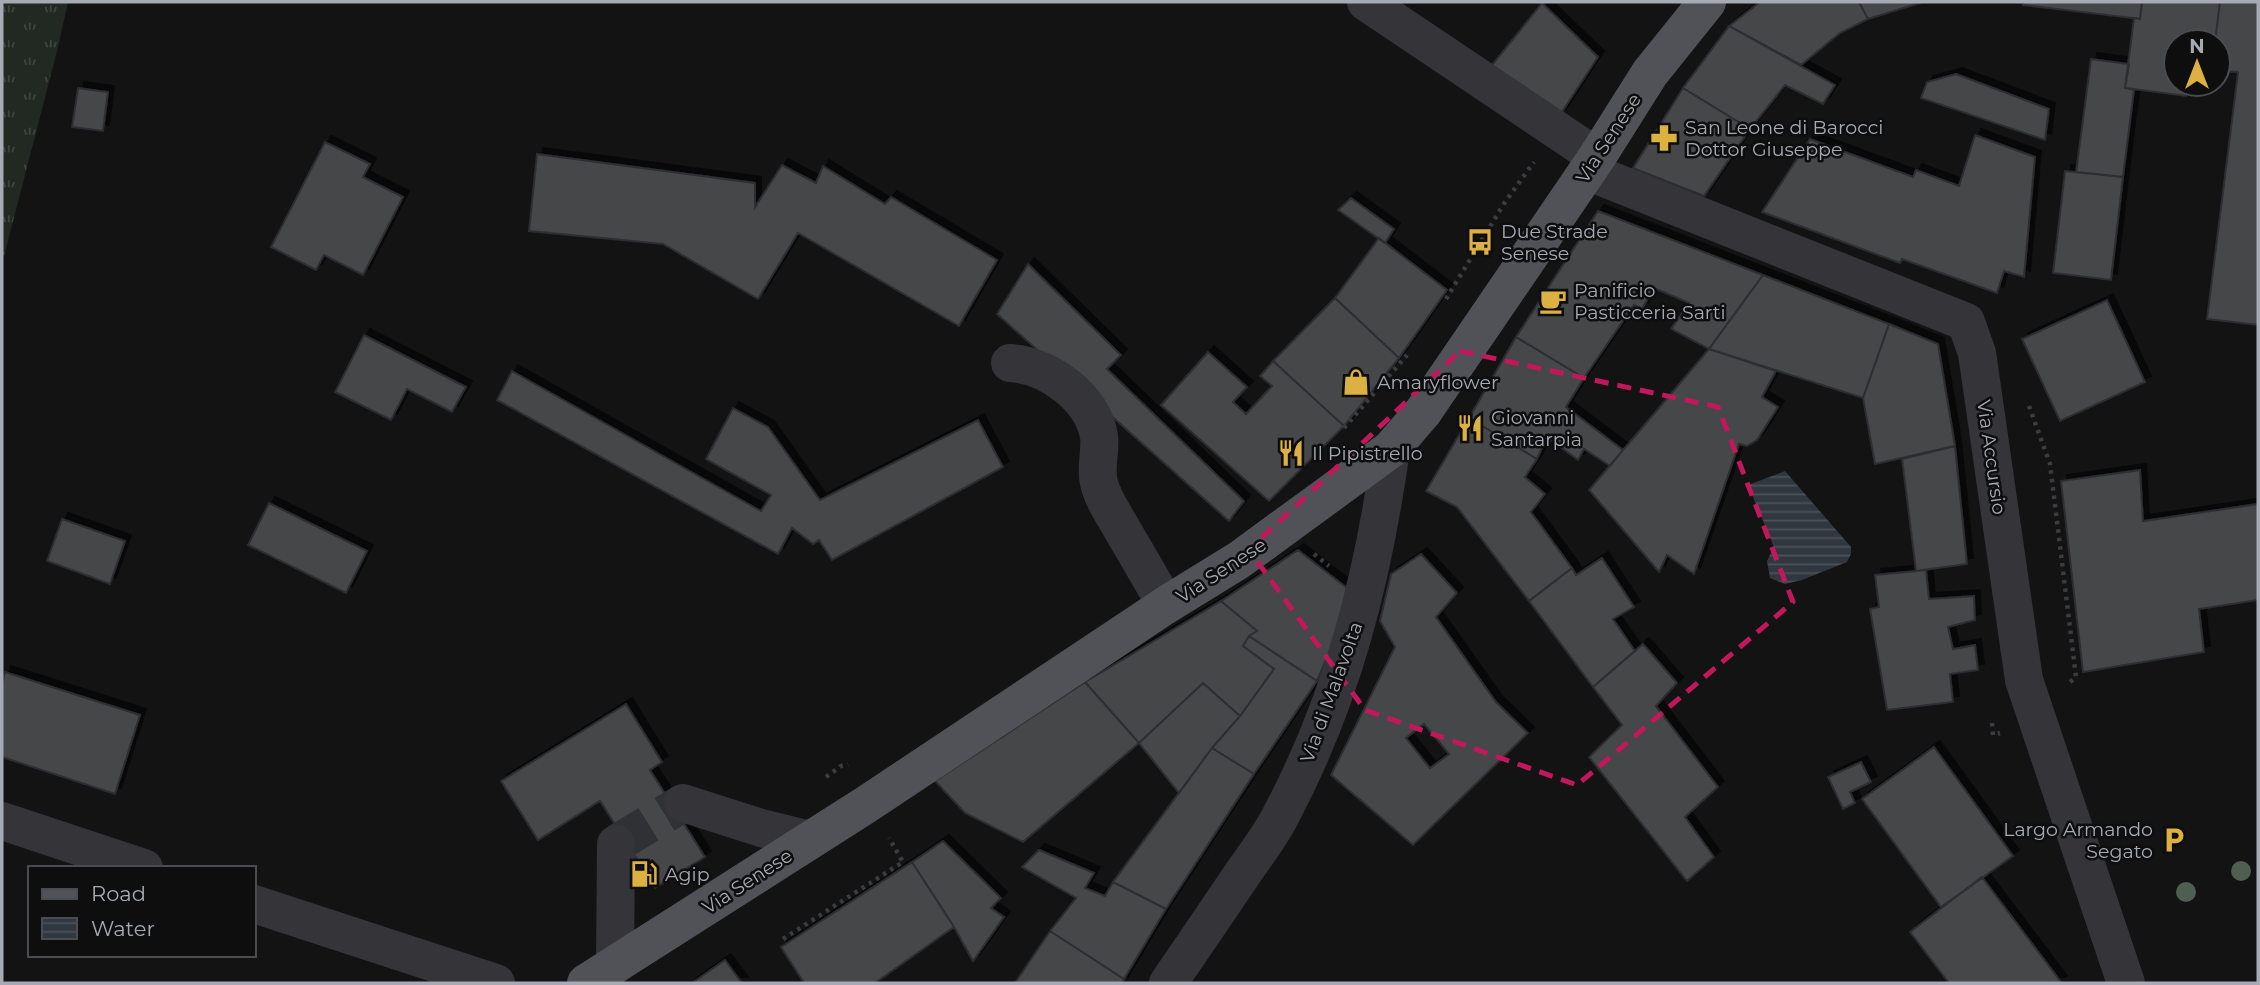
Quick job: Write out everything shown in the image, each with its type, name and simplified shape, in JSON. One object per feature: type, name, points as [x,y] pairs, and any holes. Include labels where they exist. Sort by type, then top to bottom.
[{"type":"main road","name":"Via Senese","points":[[601,974],[1272,537],[1391,449],[1423,412],[1592,164],[1650,73],[1707,2]]},
{"type":"street","points":[[1366,2],[1592,164]]},
{"type":"street","name":"Via Accursio","points":[[1592,164],[1966,321],[1976,353],[2024,680],[2126,983]]},
{"type":"street","points":[[1010,363],[1024,363],[1050,376],[1076,393],[1093,415],[1099,438],[1099,483],[1109,507],[1166,605]]},
{"type":"street","name":"Via di Malavolta","points":[[1168,983],[1280,817],[1321,732],[1353,641],[1364,600],[1383,506],[1391,449]]},
{"type":"street","points":[[683,803],[761,828],[810,840]]},
{"type":"street","points":[[2,821],[138,866]]},
{"type":"street","points":[[601,974],[616,844]]},
{"type":"street","points":[[256,905],[496,983]]},
{"type":"path","points":[[2029,405],[2050,464],[2076,677]]},
{"type":"path","points":[[1303,545],[1336,571]]},
{"type":"path","points":[[1992,722],[1993,735],[2037,720]]},
{"type":"path","points":[[783,939],[903,862],[885,831]]},
{"type":"highlighted area","points":[[1460,351],[1718,407],[1793,602],[1577,785],[1365,710],[1249,550]]},
{"type":"green space","points":[[2,2],[68,2],[4,256],[2,255]]},
{"type":"water","points":[[1785,471],[1851,547],[1851,554],[1847,562],[1785,584],[1770,578],[1767,561],[1774,547],[1748,485]]},
{"type":"building","points":[[1760,2],[1859,2],[1868,19],[1840,33],[1801,65],[1729,26]]},
{"type":"building","points":[[1859,2],[1923,2],[1868,19]]},
{"type":"building","points":[[2023,2],[2142,2],[2140,19],[2023,5]]},
{"type":"building","points":[[2142,2],[2220,2],[2217,28],[2162,28],[2162,93],[2125,88],[2134,18],[2140,19]]},
{"type":"building","points":[[2220,2],[2258,2],[2258,325],[2207,319],[2238,72],[2232,72],[2232,28],[2217,28]]},
{"type":"building","points":[[1542,3],[1598,57],[1560,115],[1488,70]]},
{"type":"building","points":[[1729,26],[1835,85],[1823,104],[1785,85],[1750,129],[1683,88]]},
{"type":"building","points":[[2091,59],[2129,64],[2125,88],[2134,90],[2123,177],[2076,172]]},
{"type":"building","points":[[1956,74],[2049,109],[2045,140],[1921,98],[1927,82]]},
{"type":"building","points":[[78,88],[108,92],[103,131],[72,127]]},
{"type":"building","points":[[1683,88],[1750,129],[1704,196],[1633,168]]},
{"type":"building","points":[[1975,135],[2035,157],[2024,277],[2004,271],[1997,293],[1902,259],[1900,263],[1762,212],[1810,139],[1913,177],[1916,170],[1959,186]]},
{"type":"building","points":[[325,142],[370,164],[363,177],[403,197],[363,275],[324,255],[316,270],[271,247]]},
{"type":"building","points":[[537,154],[755,183],[755,207],[782,165],[816,183],[823,166],[885,204],[891,197],[997,260],[959,326],[798,233],[758,299],[663,244],[529,231]]},
{"type":"building","points":[[2065,171],[2123,177],[2111,280],[2053,273]]},
{"type":"building","points":[[1351,198],[1394,229],[1385,243],[1338,210]]},
{"type":"building","points":[[1598,211],[1763,275],[1709,349],[1671,329],[1689,303],[1654,288],[1642,309],[1634,305],[1584,378],[1516,337]]},
{"type":"building","points":[[1379,238],[1447,290],[1399,358],[1335,298]]},
{"type":"building","points":[[1028,264],[1121,355],[1107,369],[1244,501],[1229,521],[997,314]]},
{"type":"building","points":[[1763,275],[1889,324],[1863,398],[1709,349]]},
{"type":"building","points":[[1335,298],[1399,358],[1344,426],[1273,361]]},
{"type":"building","points":[[2107,300],[2145,382],[2060,421],[2022,339]]},
{"type":"building","points":[[1889,324],[1938,344],[1955,446],[1875,464],[1863,398]]},
{"type":"building","points":[[364,335],[466,387],[452,412],[407,389],[391,420],[335,392]]},
{"type":"building","points":[[1516,337],[1584,378],[1566,407],[1623,450],[1610,466],[1584,449],[1578,460],[1547,437],[1537,459],[1469,418]]},
{"type":"building","points":[[1709,349],[1776,371],[1762,397],[1778,407],[1757,440],[1747,446],[1739,444],[1694,574],[1667,555],[1659,572],[1589,490]]},
{"type":"building","points":[[1208,352],[1247,387],[1233,402],[1246,414],[1272,386],[1260,376],[1273,361],[1344,426],[1269,501],[1161,405]]},
{"type":"building","points":[[512,371],[761,511],[771,495],[706,459],[733,408],[768,427],[820,500],[978,420],[1003,467],[832,560],[819,540],[813,544],[792,528],[778,554],[497,400]]},
{"type":"building","points":[[1469,418],[1537,459],[1525,477],[1545,494],[1531,512],[1572,568],[1529,601],[1457,507],[1426,491]]},
{"type":"building","points":[[1955,446],[1967,564],[1916,571],[1902,459]]},
{"type":"building","points":[[2140,470],[2143,521],[2258,504],[2258,600],[2199,609],[2204,652],[2083,672],[2061,481]]},
{"type":"building","points":[[269,503],[367,551],[346,593],[248,545]]},
{"type":"building","points":[[62,519],[125,541],[110,584],[47,561]]},
{"type":"building","points":[[1298,550],[1355,594],[1317,681],[1249,636],[1257,631],[1221,601]]},
{"type":"building","points":[[1421,554],[1457,593],[1436,617],[1496,702],[1528,733],[1413,845],[1331,775],[1395,647],[1380,621],[1391,574]],"holes":[[[1424,724],[1449,754],[1430,768],[1406,738]]]},
{"type":"building","points":[[1602,558],[1634,607],[1613,619],[1635,651],[1593,687],[1529,601],[1572,568],[1576,575]]},
{"type":"building","points":[[1926,570],[1929,599],[1974,596],[1975,620],[1948,627],[1953,649],[1975,645],[1978,670],[1950,674],[1953,702],[1887,710],[1870,609],[1879,607],[1875,575]]},
{"type":"building","points":[[1221,601],[1257,631],[1249,636],[1243,646],[1274,669],[1240,716],[1203,683],[1139,743],[1085,682]]},
{"type":"building","points":[[1249,636],[1317,681],[1254,774],[1212,748],[1240,716],[1274,669],[1243,646]]},
{"type":"building","points":[[1643,644],[1677,683],[1656,706],[1718,787],[1685,817],[1714,857],[1687,881],[1589,757],[1622,725],[1593,687]]},
{"type":"building","points":[[5,672],[140,715],[115,794],[2,757],[2,683]]},
{"type":"building","points":[[1085,682],[1139,743],[1023,842],[965,813],[935,781]]},
{"type":"building","points":[[1203,683],[1240,716],[1179,793],[1139,743]]},
{"type":"building","points":[[626,704],[662,762],[650,770],[705,857],[655,888],[600,801],[538,840],[501,781]]},
{"type":"building","points":[[1934,747],[2013,856],[1941,907],[1862,799]]},
{"type":"building","points":[[1212,748],[1254,774],[1166,909],[1113,882]]},
{"type":"building","points":[[1861,762],[1871,782],[1850,792],[1855,803],[1843,809],[1828,777]]},
{"type":"building","points":[[943,841],[1001,898],[991,908],[1004,917],[973,961],[912,862]]},
{"type":"building","points":[[1039,850],[1094,873],[1085,888],[1105,896],[1113,882],[1166,909],[1124,979],[1050,931],[1076,898],[1022,867]]},
{"type":"building","points":[[912,862],[954,927],[875,983],[804,983],[781,947]]},
{"type":"building","points":[[1982,877],[2061,982],[1949,983],[1910,932]]},
{"type":"building","points":[[1050,931],[1124,979],[1122,983],[1015,983]]},
{"type":"building","points":[[725,960],[742,983],[692,983]]},
{"type":"tunnel","points":[[616,844],[683,803]]},
{"type":"place","name":"San Leone di Barocci Dottor Giuseppe","points":[[1664,138]]},
{"type":"place","name":"Due Strade Senese","points":[[1480,242]]},
{"type":"place","name":"Panificio Pasticceria Sarti","points":[[1553,301]]},
{"type":"place","name":"Amaryflower","points":[[1356,382]]},
{"type":"place","name":"Giovanni Santarpia","points":[[1470,428]]},
{"type":"place","name":"Il Pipistrello","points":[[1291,453]]},
{"type":"place","name":"Largo Armando Segato","points":[[2174,840]]},
{"type":"place","name":"Agip","points":[[644,874]]}]
